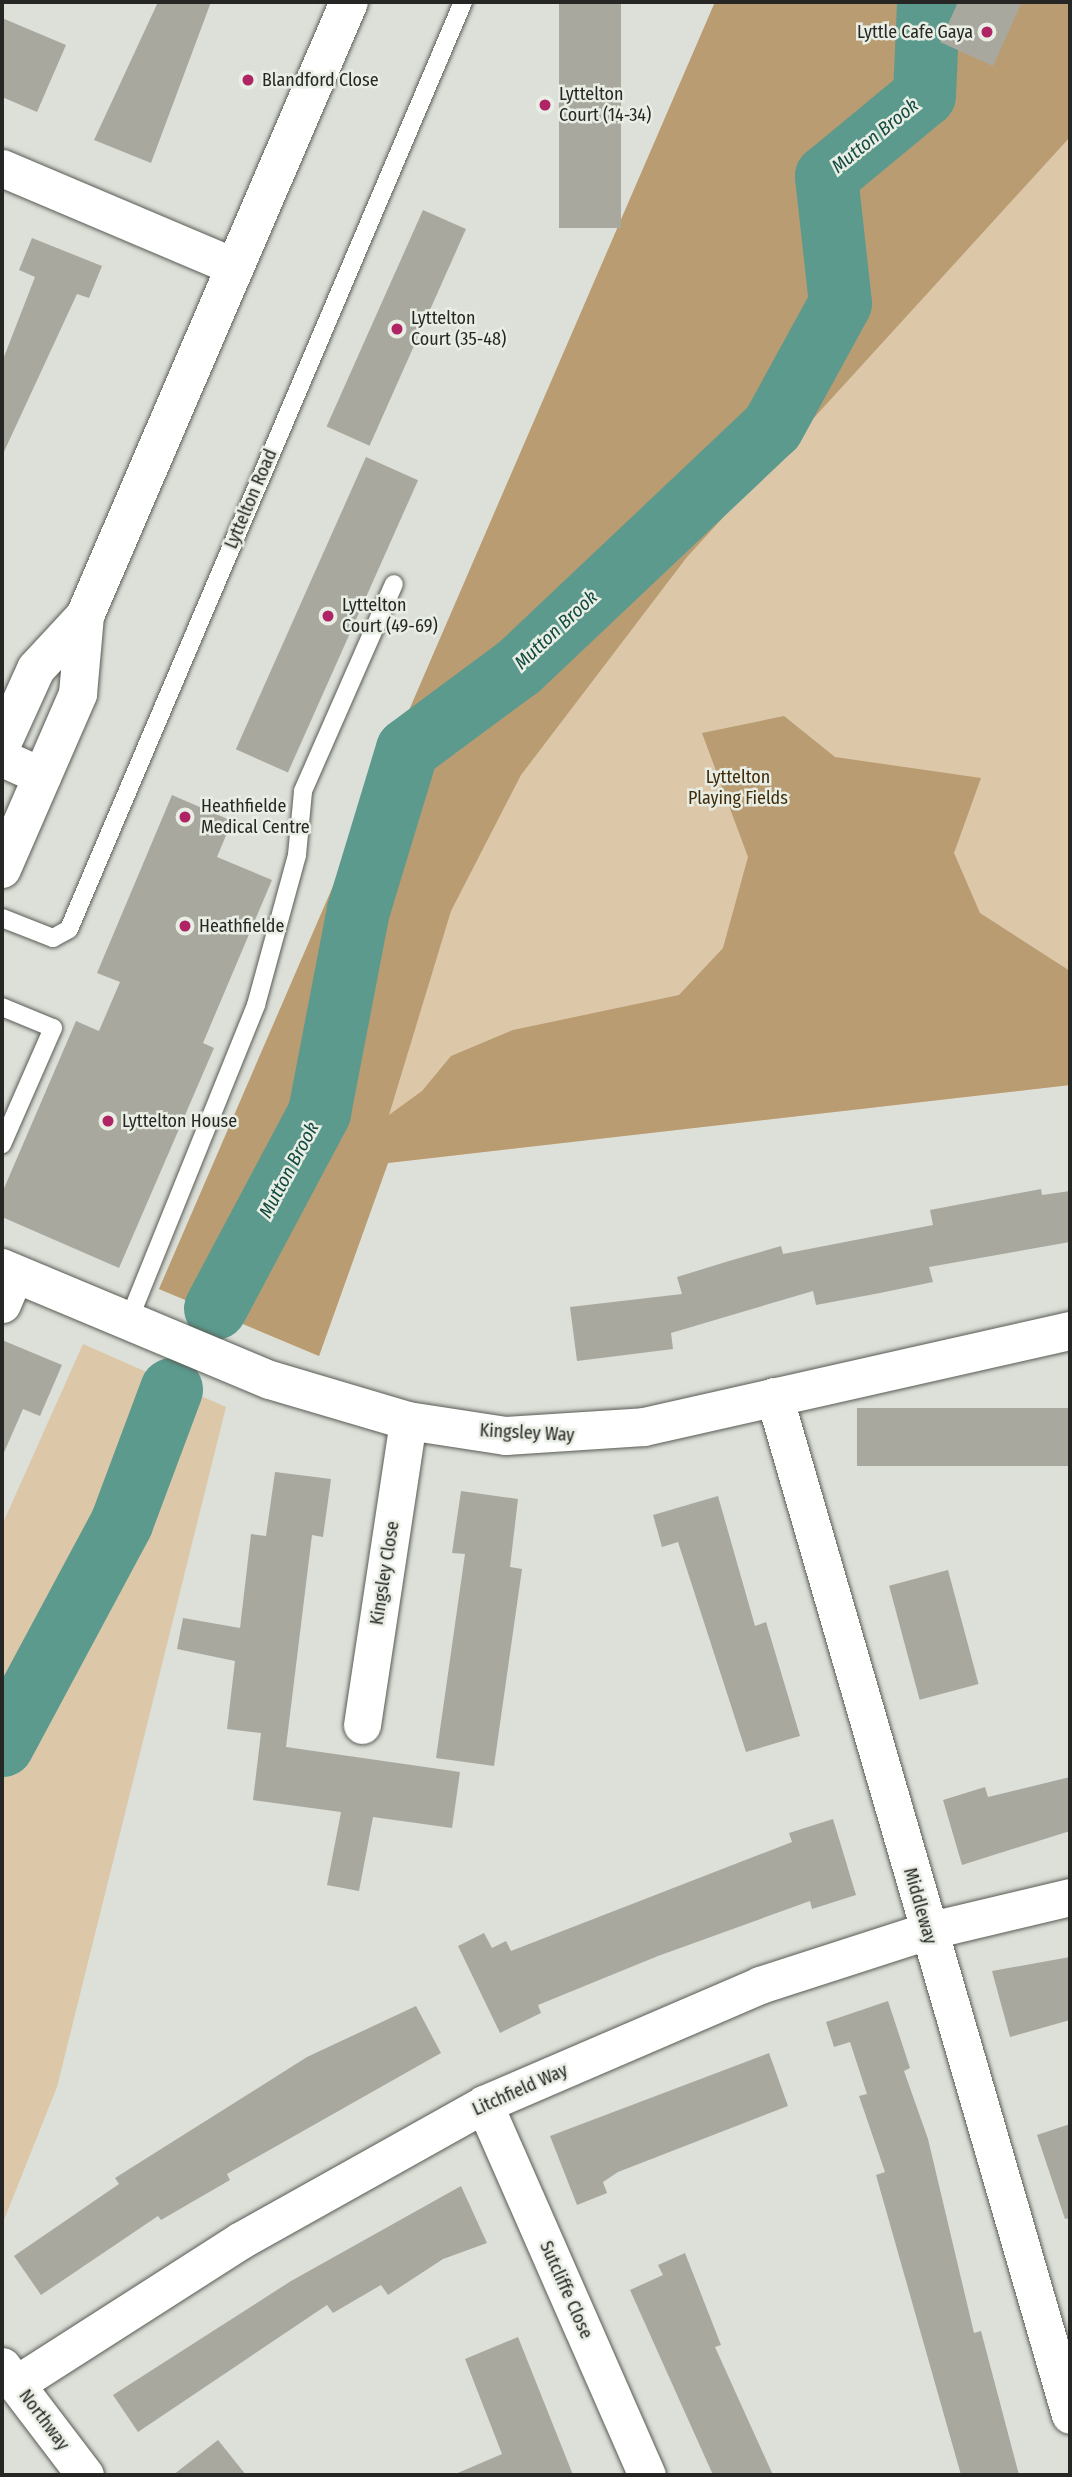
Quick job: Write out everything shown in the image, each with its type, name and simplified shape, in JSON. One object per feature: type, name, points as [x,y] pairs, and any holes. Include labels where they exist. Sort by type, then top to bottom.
[{"type":"main road","points":[[2,869],[78,694],[85,616],[349,2]]},
{"type":"main road","points":[[2,744],[36,670],[85,616]]},
{"type":"main road","name":"Kingsley Way","points":[[6,1282],[128,1322],[270,1380],[408,1421],[506,1436],[585,1436],[1070,1331]]},
{"type":"street","points":[[2,168],[235,267]]},
{"type":"street","points":[[2,758],[42,776]]},
{"type":"street","name":"Middleway","points":[[774,1396],[927,1931],[1070,2415]]},
{"type":"street","name":"Kingsley Close","points":[[362,1725],[408,1421]]},
{"type":"street","name":"Litchfield Way","points":[[9,2374],[484,2104],[760,1985],[927,1931],[1070,1897]]},
{"type":"street","name":"Sutcliffe Close","points":[[484,2104],[648,2475]]},
{"type":"street","name":"Northway","points":[[9,2374],[85,2475]]},
{"type":"lane","name":"Lyttelton Road","points":[[2,918],[53,938],[69,929],[463,2]]},
{"type":"lane","points":[[128,1322],[256,1005],[297,855],[303,791],[394,584]]},
{"type":"lane","points":[[2,1007],[53,1028],[2,1144]]},
{"type":"green space","name":"Lyttelton Playing Fields","points":[[715,2],[1070,2],[1070,1085],[388,1163],[319,1356],[159,1289]]},
{"type":"green space","name":"Lyttelton Playing Fields","points":[[715,2],[1070,2],[1070,137],[687,557],[521,775],[451,911],[389,1115],[422,1091],[451,1056],[513,1030],[679,995],[723,948],[748,857],[702,733],[784,716],[835,757],[981,778],[954,853],[980,913],[1070,971],[1070,1085],[388,1163],[319,1356],[159,1289]]},
{"type":"green space","points":[[83,1344],[226,1407],[57,2087],[2,2225],[2,1525]]},
{"type":"building","points":[[158,2],[211,2],[151,163],[94,140]]},
{"type":"building","points":[[559,2],[621,2],[621,228],[559,228]]},
{"type":"building","points":[[958,2],[1022,2],[993,66],[940,42]]},
{"type":"building","points":[[2,18],[66,45],[37,112],[2,97]]},
{"type":"building","name":"Lyttelton Court (35-48)","points":[[423,210],[466,229],[370,446],[327,427]]},
{"type":"building","points":[[32,238],[102,266],[89,298],[77,294],[2,456],[2,362],[35,277],[19,270]]},
{"type":"building","name":"Lyttelton Court (49-69)","points":[[366,457],[418,480],[288,773],[236,749]]},
{"type":"building","points":[[172,795],[232,821],[217,857],[272,880],[203,1043],[214,1048],[119,1268],[2,1217],[2,1193],[76,1021],[99,1031],[120,982],[97,973]]},
{"type":"building","points":[[1041,1189],[1042,1195],[1070,1191],[1070,1242],[929,1267],[933,1282],[880,1293],[816,1305],[813,1291],[671,1333],[673,1349],[577,1361],[570,1307],[682,1294],[677,1277],[729,1261],[781,1246],[783,1254],[933,1225],[930,1210]]},
{"type":"building","points":[[2,1340],[62,1365],[40,1416],[23,1409],[2,1457]]},
{"type":"building","points":[[857,1408],[1070,1408],[1070,1466],[857,1466]]},
{"type":"building","points":[[275,1472],[331,1479],[323,1537],[312,1535],[286,1747],[460,1772],[452,1828],[373,1817],[359,1891],[327,1885],[341,1812],[253,1800],[261,1733],[227,1729],[235,1661],[177,1649],[183,1618],[240,1628],[251,1534],[266,1536]]},
{"type":"building","points":[[461,1491],[518,1499],[510,1567],[522,1569],[494,1766],[436,1758],[465,1554],[452,1553]]},
{"type":"building","points":[[718,1496],[755,1626],[766,1622],[800,1736],[746,1752],[678,1542],[662,1547],[653,1515]]},
{"type":"building","points":[[948,1570],[979,1684],[920,1700],[889,1586]]},
{"type":"building","points":[[1070,1777],[1070,1831],[962,1865],[943,1800],[985,1787],[988,1797]]},
{"type":"building","points":[[833,1819],[856,1895],[812,1909],[810,1901],[658,1956],[538,2005],[541,2013],[500,2033],[458,1946],[484,1933],[492,1948],[506,1941],[511,1951],[792,1842],[789,1833]]},
{"type":"building","points":[[1070,1957],[1070,2020],[1010,2037],[992,1971]]},
{"type":"building","points":[[888,2001],[910,2068],[904,2071],[928,2139],[974,2333],[981,2331],[1019,2475],[961,2475],[876,2175],[885,2172],[859,2096],[867,2094],[850,2042],[834,2047],[826,2022]]},
{"type":"building","points":[[416,2006],[441,2053],[227,2174],[230,2180],[161,2220],[158,2216],[41,2295],[14,2256],[119,2184],[115,2178],[307,2057]]},
{"type":"building","points":[[769,2053],[788,2106],[618,2172],[603,2182],[607,2193],[577,2205],[550,2136]]},
{"type":"building","points":[[1070,2124],[1070,2218],[1065,2219],[1037,2135]]},
{"type":"building","points":[[461,2186],[487,2243],[443,2259],[388,2295],[381,2285],[333,2313],[327,2305],[138,2432],[113,2395],[291,2281]]},
{"type":"building","points":[[685,2253],[721,2345],[715,2347],[773,2475],[713,2475],[630,2290],[663,2275],[658,2265]]},
{"type":"building","points":[[518,2337],[573,2475],[453,2475],[502,2454],[465,2359]]},
{"type":"building","points":[[218,2440],[246,2475],[173,2475]]},
{"type":"waterway","name":"Mutton Brook","points":[[215,1308],[319,1112],[358,910],[407,749],[518,667],[772,427],[840,303],[826,176],[924,95],[928,2]]},
{"type":"waterway","name":"Mutton Brook","points":[[2,1745],[121,1523],[171,1389]]},
{"type":"place","name":"Lyttle Cafe Gaya","points":[[987,32]]},
{"type":"place","name":"Blandford Close","points":[[248,80]]},
{"type":"place","name":"Lyttelton Court (14-34)","points":[[545,105]]},
{"type":"place","name":"Lyttelton Court (35-48)","points":[[397,329]]},
{"type":"place","name":"Lyttelton Court (49-69)","points":[[328,616]]},
{"type":"place","name":"Heathfielde Medical Centre","points":[[185,817]]},
{"type":"place","name":"Heathfielde","points":[[185,926]]},
{"type":"place","name":"Lyttelton House","points":[[108,1121]]}]
